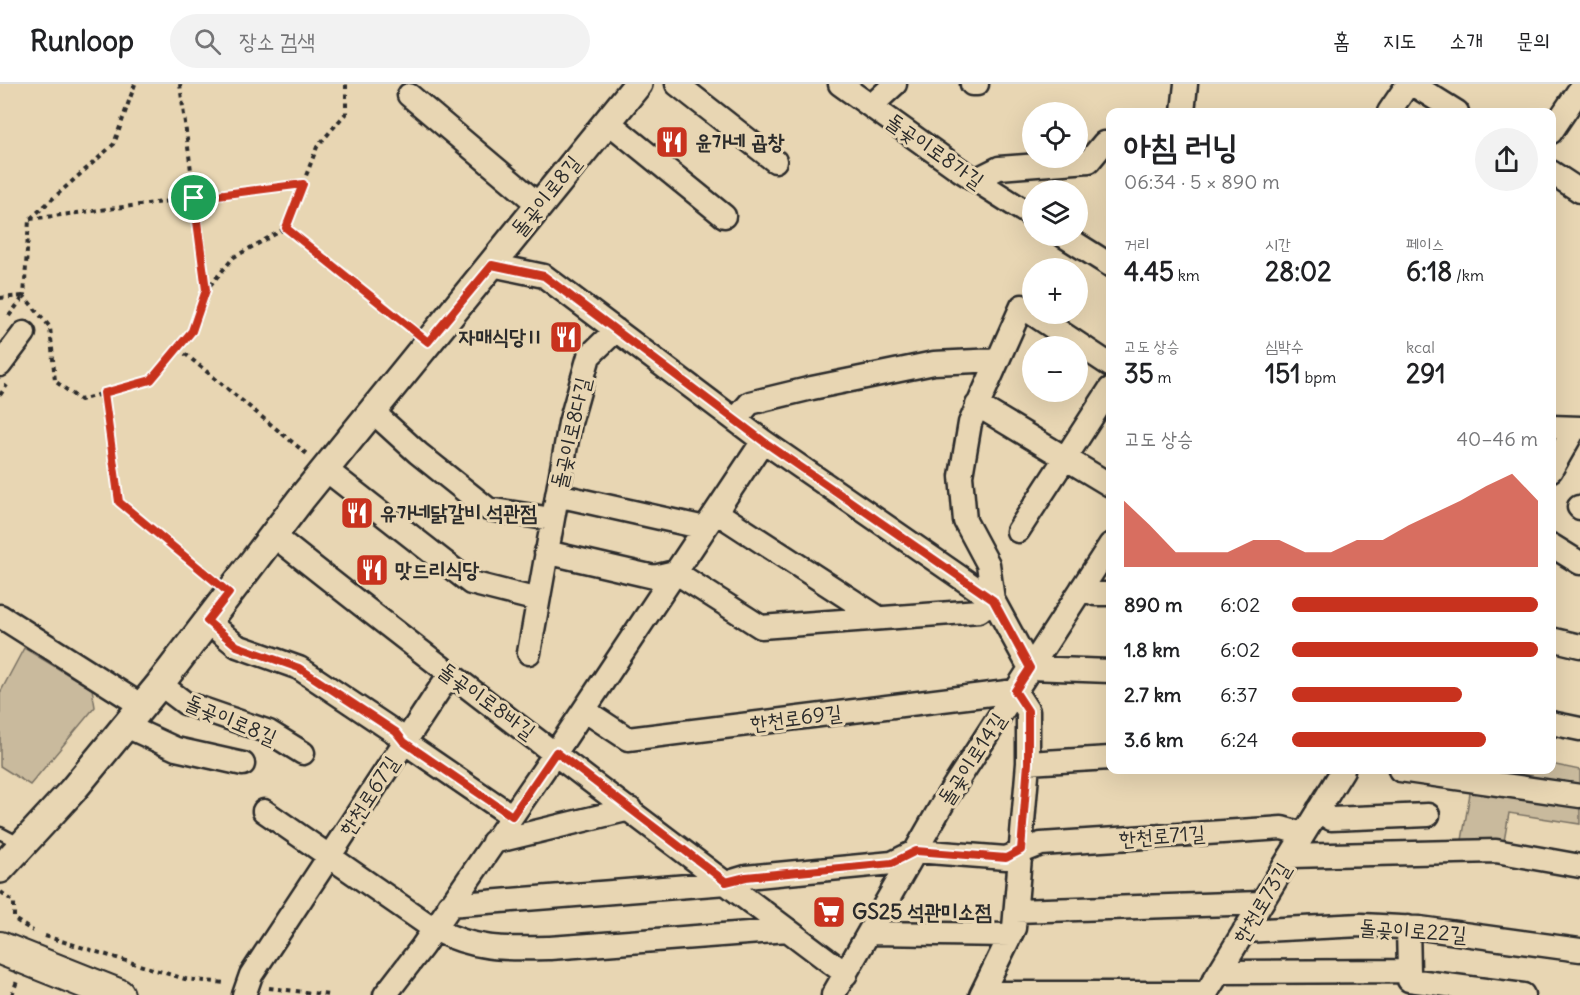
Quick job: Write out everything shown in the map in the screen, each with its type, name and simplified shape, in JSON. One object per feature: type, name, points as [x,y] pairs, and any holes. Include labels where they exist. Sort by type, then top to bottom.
[{"type":"main road","points":[[0,948],[118,995]]},
{"type":"street","name":"돌곶이로8길","points":[[0,869],[11,839],[134,716],[325,469],[638,84]]},
{"type":"street","points":[[677,84],[775,161]]},
{"type":"street","name":"돌곶이로8가길","points":[[840,84],[975,180],[1022,210]]},
{"type":"street","points":[[871,106],[895,84]]},
{"type":"street","points":[[972,84],[977,84]]},
{"type":"street","points":[[1183,108],[1186,84]]},
{"type":"street","points":[[1392,108],[1410,84],[1450,108]]},
{"type":"street","points":[[1556,125],[1580,89]]},
{"type":"street","points":[[409,95],[539,205]]},
{"type":"street","points":[[607,121],[724,216]]},
{"type":"street","points":[[975,180],[999,168],[1089,161],[1106,143]]},
{"type":"street","points":[[1556,175],[1580,191]]},
{"type":"street","points":[[1080,246],[1106,262]]},
{"type":"street","points":[[492,265],[544,276],[763,441],[993,600]]},
{"type":"street","points":[[1022,322],[997,360],[969,423],[961,476],[965,521],[988,564],[993,600],[1030,668],[1106,671]]},
{"type":"street","points":[[1048,324],[1106,362]]},
{"type":"street","points":[[0,365],[15,327]]},
{"type":"street","name":"돌곶이로8다길","points":[[529,653],[570,423],[589,356],[616,330]]},
{"type":"street","points":[[735,420],[750,403],[812,388],[934,363],[997,360]]},
{"type":"street","points":[[1018,531],[1106,395]]},
{"type":"street","points":[[977,405],[1106,483]]},
{"type":"street","points":[[372,411],[418,453],[488,509],[552,519]]},
{"type":"street","points":[[1556,428],[1577,428]]},
{"type":"street","points":[[1556,463],[1577,428]]},
{"type":"street","points":[[385,995],[434,929],[556,752],[763,441]]},
{"type":"street","points":[[325,469],[471,583],[538,600]]},
{"type":"street","points":[[557,495],[710,520],[879,618]]},
{"type":"street","name":"돌곶이로8바길","points":[[273,535],[449,675],[556,752],[846,974]]},
{"type":"street","points":[[1556,548],[1580,563]]},
{"type":"street","points":[[546,552],[654,577],[675,572],[761,627],[979,611],[993,600]]},
{"type":"street","name":"돌곶이로14길","points":[[833,995],[943,803],[1106,553]]},
{"type":"street","points":[[1082,588],[1095,594],[1106,594]]},
{"type":"street","points":[[0,616],[134,716]]},
{"type":"street","points":[[207,621],[237,646],[299,668],[396,732],[404,742],[512,816]]},
{"type":"street","points":[[1556,640],[1580,646]]},
{"type":"street","name":"한천로67길","points":[[245,990],[449,675]]},
{"type":"street","name":"돌곶이로8길","points":[[160,684],[185,703],[269,732],[303,753]]},
{"type":"street","points":[[1015,691],[1028,711],[1028,763],[1016,911],[1014,928],[982,994],[1206,994]]},
{"type":"street","name":"한천로69길","points":[[584,710],[628,739],[1015,691]]},
{"type":"street","name":"돌곶이로8길","points":[[134,716],[176,749],[243,764]]},
{"type":"street","points":[[1556,724],[1580,729]]},
{"type":"street","points":[[1028,763],[1106,759]]},
{"type":"street","name":"한천로73길","points":[[1206,994],[1340,774]]},
{"type":"street","points":[[1428,774],[1580,796]]},
{"type":"street","points":[[494,842],[630,809]]},
{"type":"street","points":[[1318,810],[1331,819],[1428,815]]},
{"type":"street","name":"한천로67길","points":[[264,811],[329,857]]},
{"type":"street","name":"한천로71길","points":[[916,851],[1006,858],[1021,850],[1041,844],[1282,828],[1303,834]]},
{"type":"street","points":[[449,905],[726,882],[746,877],[892,863],[916,851]]},
{"type":"street","points":[[1290,856],[1496,851],[1580,866]]},
{"type":"street","points":[[329,857],[434,929],[463,943],[513,949],[788,930]]},
{"type":"street","points":[[1016,911],[1261,903]]},
{"type":"street","name":"돌곶이로22길","points":[[1244,931],[1361,926],[1408,927],[1580,950]]},
{"type":"street","points":[[1408,927],[1409,971]]},
{"type":"street","points":[[870,933],[1010,935]]},
{"type":"street","name":"돌곶이로22길","points":[[1220,972],[1409,971],[1409,980],[1523,995]]},
{"type":"path","points":[[15,327],[24,296],[29,220],[114,144],[135,84]]},
{"type":"path","points":[[180,84],[206,290]]},
{"type":"path","points":[[24,296],[50,327],[55,381],[80,400],[151,380],[192,331],[206,290],[234,257],[286,228],[317,147],[346,113],[346,84]]},
{"type":"path","points":[[29,220],[303,184]]},
{"type":"path","points":[[286,228],[428,342]]},
{"type":"path","points":[[0,298],[24,296]]},
{"type":"path","points":[[178,348],[325,469]]},
{"type":"path","points":[[104,393],[119,502],[229,593]]},
{"type":"path","points":[[36,933],[185,979],[245,990],[330,995]]},
{"type":"shaded area","points":[[24,648],[92,689],[95,707],[30,785],[0,766],[0,693]]},
{"type":"shaded area","points":[[1556,765],[1580,770],[1580,824],[1509,813],[1503,847],[1461,846],[1473,774],[1556,774]]},
{"type":"place","name":"윤가네 곱창","points":[[672,142]]},
{"type":"place","name":"자매식당Ⅱ","points":[[566,337]]},
{"type":"place","name":"유가네닭갈비 석관점","points":[[357,513]]},
{"type":"place","name":"맛드리식당","points":[[372,570]]},
{"type":"place","name":"GS25 석관미소점","points":[[829,912]]},
{"type":"route","points":[[303,184],[286,228],[428,342],[492,265],[544,276],[763,441],[993,600],[1030,668],[1015,691],[1028,711],[1028,763],[1021,850],[1006,858],[916,851],[892,863],[746,877],[726,882],[556,752],[512,816],[404,742],[396,732],[299,668],[237,646],[207,621],[229,593],[119,502],[104,393],[151,380],[192,331],[206,290],[194,198],[303,184]]}]
